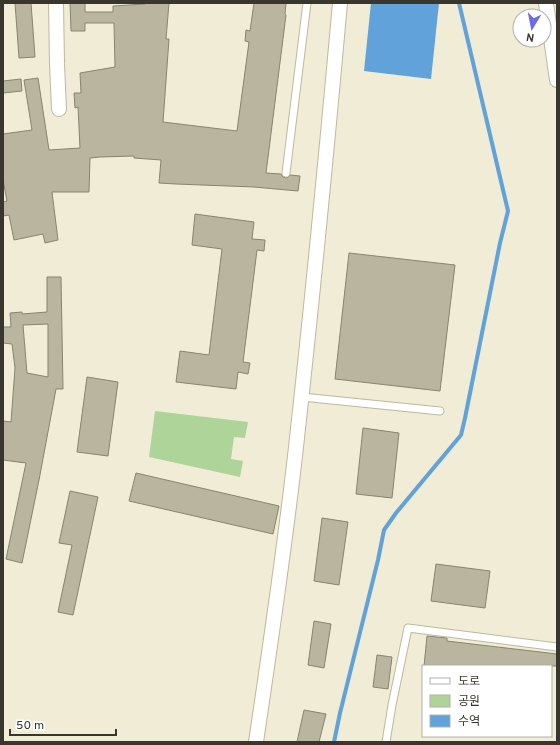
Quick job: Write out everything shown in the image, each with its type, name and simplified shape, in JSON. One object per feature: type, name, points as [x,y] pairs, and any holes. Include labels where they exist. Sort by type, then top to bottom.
[{"type":"street","points":[[56,3],[59,109]]},
{"type":"street","points":[[256,742],[285,541],[302,397],[340,3]]},
{"type":"street","points":[[546,3],[557,80]]},
{"type":"lane","points":[[286,173],[308,3]]},
{"type":"lane","points":[[302,397],[440,411]]},
{"type":"lane","points":[[386,742],[408,628],[557,647]]},
{"type":"green space","points":[[155,411],[248,422],[245,438],[234,437],[231,459],[243,461],[240,477],[149,457]]},
{"type":"water","points":[[371,3],[439,3],[431,79],[364,71]]},
{"type":"building","points":[[15,3],[31,3],[35,57],[19,58]]},
{"type":"building","points":[[70,3],[85,3],[85,12],[113,12],[113,6],[146,3],[169,3],[166,39],[169,39],[163,122],[237,131],[249,42],[245,41],[246,30],[250,31],[254,3],[286,3],[286,15],[266,173],[281,174],[286,178],[290,175],[300,176],[298,191],[254,187],[159,183],[161,160],[134,158],[134,156],[90,158],[89,192],[52,192],[58,240],[45,243],[43,234],[14,240],[9,215],[3,216],[3,202],[7,201],[3,180],[3,134],[32,130],[24,80],[38,78],[49,150],[80,148],[78,107],[75,108],[74,93],[81,93],[80,73],[115,67],[114,23],[85,23],[85,31],[71,31]]},
{"type":"building","points":[[21,79],[22,91],[3,93],[3,81]]},
{"type":"building","points":[[195,214],[254,222],[252,239],[265,240],[264,251],[257,250],[243,362],[250,363],[248,374],[238,372],[236,389],[176,382],[180,351],[209,355],[222,249],[192,245]]},
{"type":"building","points":[[349,253],[455,265],[440,391],[335,379]]},
{"type":"building","points":[[47,277],[61,277],[63,389],[56,389],[22,563],[6,559],[26,463],[3,460],[3,421],[11,422],[15,368],[12,344],[3,343],[3,327],[11,327],[10,313],[22,312],[22,314],[47,312]],"holes":[[[48,324],[48,377],[27,373],[23,325]]]},
{"type":"building","points":[[87,377],[118,382],[108,456],[77,452]]},
{"type":"building","points":[[363,428],[399,433],[392,498],[356,494]]},
{"type":"building","points":[[136,473],[279,506],[273,534],[129,501]]},
{"type":"building","points":[[70,491],[98,497],[73,615],[58,612],[72,545],[59,543]]},
{"type":"building","points":[[322,518],[348,522],[339,585],[314,581]]},
{"type":"building","points":[[436,564],[490,571],[485,608],[431,601]]},
{"type":"building","points":[[314,621],[331,624],[324,668],[308,665]]},
{"type":"building","points":[[427,636],[447,638],[447,641],[557,654],[557,666],[424,665]]},
{"type":"building","points":[[377,655],[392,657],[388,689],[373,687]]},
{"type":"building","points":[[304,710],[326,714],[319,742],[297,742]]},
{"type":"waterway","points":[[334,742],[384,530],[396,513],[461,435],[500,243],[508,211],[459,3]]}]
